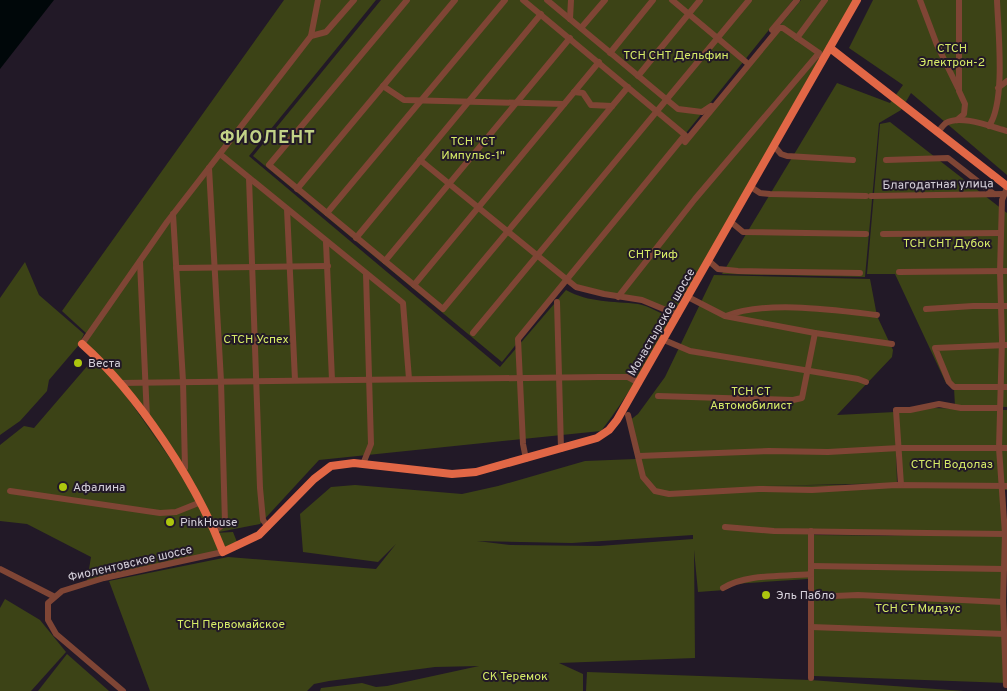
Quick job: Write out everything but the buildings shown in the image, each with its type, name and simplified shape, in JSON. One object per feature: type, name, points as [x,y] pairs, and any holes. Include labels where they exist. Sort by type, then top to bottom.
[{"type":"main road","points":[[857,0],[830,48],[938,132],[1006,189]]},
{"type":"main road","name":"Монастырское шоссе","points":[[223,552],[248,541],[268,527],[322,472],[342,463],[452,474],[476,472],[597,438],[609,430],[639,383],[775,147],[821,56],[830,48]]},
{"type":"main road","points":[[82,344],[119,383],[147,419],[182,471],[200,502],[215,531],[223,552]]},
{"type":"street","points":[[82,344],[173,214],[311,36],[318,0]]},
{"type":"street","points":[[311,36],[326,32],[354,0]]},
{"type":"street","points":[[406,0],[269,165],[443,309],[628,87]]},
{"type":"street","points":[[297,189],[455,0]]},
{"type":"street","points":[[327,213],[505,0]]},
{"type":"street","points":[[524,0],[685,135],[518,339],[523,444],[526,459]]},
{"type":"street","points":[[547,0],[555,4],[570,19],[678,109],[702,112],[707,110],[796,0]]},
{"type":"street","points":[[570,19],[571,0]]},
{"type":"street","points":[[581,28],[605,0]]},
{"type":"street","points":[[610,52],[653,0]]},
{"type":"street","points":[[672,0],[746,62]]},
{"type":"street","points":[[638,76],[700,0]]},
{"type":"street","points":[[473,334],[656,110],[667,100],[749,0]]},
{"type":"street","points":[[797,38],[825,0]]},
{"type":"street","points":[[920,0],[937,44],[965,104],[964,114],[957,120],[946,123],[938,132]]},
{"type":"street","points":[[959,0],[959,91]]},
{"type":"street","points":[[989,126],[995,118],[998,88],[1000,50],[998,0]]},
{"type":"street","points":[[356,238],[541,14]]},
{"type":"street","points":[[574,270],[579,270],[779,28],[783,28],[821,56],[695,199],[618,296]]},
{"type":"street","points":[[385,261],[570,38]]},
{"type":"street","points":[[414,285],[599,62]]},
{"type":"street","points":[[998,88],[1007,81]]},
{"type":"street","points":[[383,86],[400,99],[564,104]]},
{"type":"street","points":[[574,92],[583,93],[591,105],[612,106]]},
{"type":"street","points":[[957,120],[1007,131]]},
{"type":"street","points":[[775,147],[781,154],[788,156],[853,160]]},
{"type":"street","points":[[220,154],[403,304],[409,380]]},
{"type":"street","points":[[886,160],[948,158],[994,194]]},
{"type":"street","points":[[420,160],[566,280],[584,290],[655,304],[678,315]]},
{"type":"street","points":[[209,168],[221,381],[225,523],[215,531]]},
{"type":"street","points":[[250,178],[260,488],[263,520],[268,527]]},
{"type":"street","name":"Благодатная улица","points":[[751,186],[760,193],[770,194],[869,196],[994,194],[1006,189]]},
{"type":"street","points":[[1006,189],[1002,200],[1001,233],[1004,272],[1005,345],[999,448],[1004,486],[1003,602],[1006,685]]},
{"type":"street","points":[[287,209],[295,380]]},
{"type":"street","points":[[173,214],[183,381],[184,468],[182,471]]},
{"type":"street","points":[[731,222],[743,232],[866,234]]},
{"type":"street","points":[[884,234],[1001,233]]},
{"type":"street","points":[[326,242],[332,380]]},
{"type":"street","points":[[709,261],[718,269],[738,271],[860,273]]},
{"type":"street","points":[[140,262],[147,419]]},
{"type":"street","points":[[176,268],[328,266]]},
{"type":"street","points":[[899,272],[1004,272]]},
{"type":"street","points":[[363,464],[371,444],[366,274]]},
{"type":"street","points":[[688,297],[725,316],[815,333],[892,344]]},
{"type":"street","points":[[557,302],[561,449]]},
{"type":"street","points":[[926,309],[1004,306]]},
{"type":"street","points":[[725,316],[747,310],[773,309],[834,310],[877,315]]},
{"type":"street","points":[[658,396],[798,400],[802,398],[805,388],[806,370],[815,333]]},
{"type":"street","points":[[664,340],[690,351],[858,379],[866,382]]},
{"type":"street","points":[[1004,387],[954,387],[949,382],[935,348],[1005,345]]},
{"type":"street","points":[[119,383],[628,377],[639,383]]},
{"type":"street","points":[[901,485],[896,410],[910,410],[939,404],[961,408],[1000,408]]},
{"type":"street","points":[[628,415],[643,477],[655,491],[669,494],[759,489],[812,490],[901,485],[1004,486]]},
{"type":"street","points":[[639,456],[769,451],[828,452],[899,448],[1007,448]]},
{"type":"street","points":[[10,491],[160,514],[176,512],[200,502]]},
{"type":"street","points":[[725,527],[774,531],[891,534],[1005,534]]},
{"type":"street","points":[[811,531],[811,678]]},
{"type":"street","name":"Фиолентовское шоссе","points":[[53,596],[62,591],[104,578],[223,552]]},
{"type":"street","points":[[811,566],[1004,569]]},
{"type":"street","points":[[0,569],[53,596],[48,603],[47,612],[48,620],[56,634],[123,691]]},
{"type":"street","points":[[724,588],[733,582],[757,578],[811,574]]},
{"type":"street","points":[[811,596],[858,595],[1003,602]]},
{"type":"street","points":[[811,627],[1005,634]]},
{"type":"green space","name":"СТСН Успех","points":[[284,0],[376,0],[249,156],[500,367],[566,290],[592,299],[642,305],[671,318],[630,390],[601,431],[319,460],[260,524],[214,533],[233,532],[237,542],[226,550],[87,581],[91,557],[27,524],[0,521],[0,445],[24,426],[34,428],[95,357],[118,384],[185,480],[117,381],[84,343],[86,333],[62,311]]},
{"type":"green space","name":"ТСН \"СТ Импульс-1\"","points":[[381,0],[793,0],[576,270],[801,0],[855,0],[821,55],[677,312],[627,298],[578,288],[568,280],[502,362],[253,156]]},
{"type":"green space","name":"СТСН Электрон-2","points":[[873,0],[1007,0],[1007,175],[911,93],[901,110],[879,123],[865,277],[722,274],[837,83],[890,103],[903,85],[849,48]]},
{"type":"green space","name":"ТСН СНТ Дубок","points":[[890,122],[1007,213],[1007,407],[955,406],[954,388],[946,383],[895,274],[867,274],[880,124]]},
{"type":"green space","points":[[25,262],[39,295],[84,334],[78,346],[49,380],[47,391],[20,421],[0,435],[0,298]]},
{"type":"green space","points":[[714,275],[870,279],[877,316],[893,350],[892,357],[837,415],[895,412],[897,483],[761,486],[898,484],[896,407],[1007,410],[1007,490],[1005,490],[1007,683],[814,676],[813,535],[923,536],[809,533],[808,579],[733,584],[725,590],[698,592],[694,550],[695,658],[559,663],[583,674],[583,691],[320,691],[321,688],[362,683],[376,687],[387,686],[479,666],[435,667],[329,681],[314,684],[307,691],[150,691],[109,581],[228,557],[376,569],[396,544],[378,562],[303,552],[300,514],[331,487],[355,485],[462,494],[498,486],[585,461],[636,459],[629,421],[638,414],[665,377]],"holes":[[[693,535],[693,539],[599,546],[511,545],[477,541],[572,543]]]},
{"type":"green space","points":[[5,599],[40,620],[66,652],[31,691],[0,691],[0,608]]},
{"type":"green space","points":[[67,654],[109,691],[38,691]]},
{"type":"green space","points":[[587,672],[810,680],[964,691],[586,691]]},
{"type":"shaded area","points":[[0,0],[54,0],[0,69]]},
{"type":"place","name":"Веста","points":[[78,363]]},
{"type":"place","name":"Афалина","points":[[63,487]]},
{"type":"place","name":"PinkHouse","points":[[170,522]]},
{"type":"place","name":"Эль Пабло","points":[[766,595]]},
{"type":"district","name":"ФИОЛЕНТ","points":[[268,137]]},
{"type":"park label","name":"ТСН СНТ Дельфин","points":[[676,55]]},
{"type":"park label","name":"СНТ Риф","points":[[653,254]]},
{"type":"park label","name":"ТСН СТ Автомобилист","points":[[751,398]]},
{"type":"park label","name":"СТСН Водолаз","points":[[952,464]]},
{"type":"park label","name":"ТСН СТ Мидэус","points":[[918,608]]},
{"type":"park label","name":"ТСН Первомайское","points":[[231,624]]},
{"type":"park label","name":"СК Теремок","points":[[515,676]]}]
